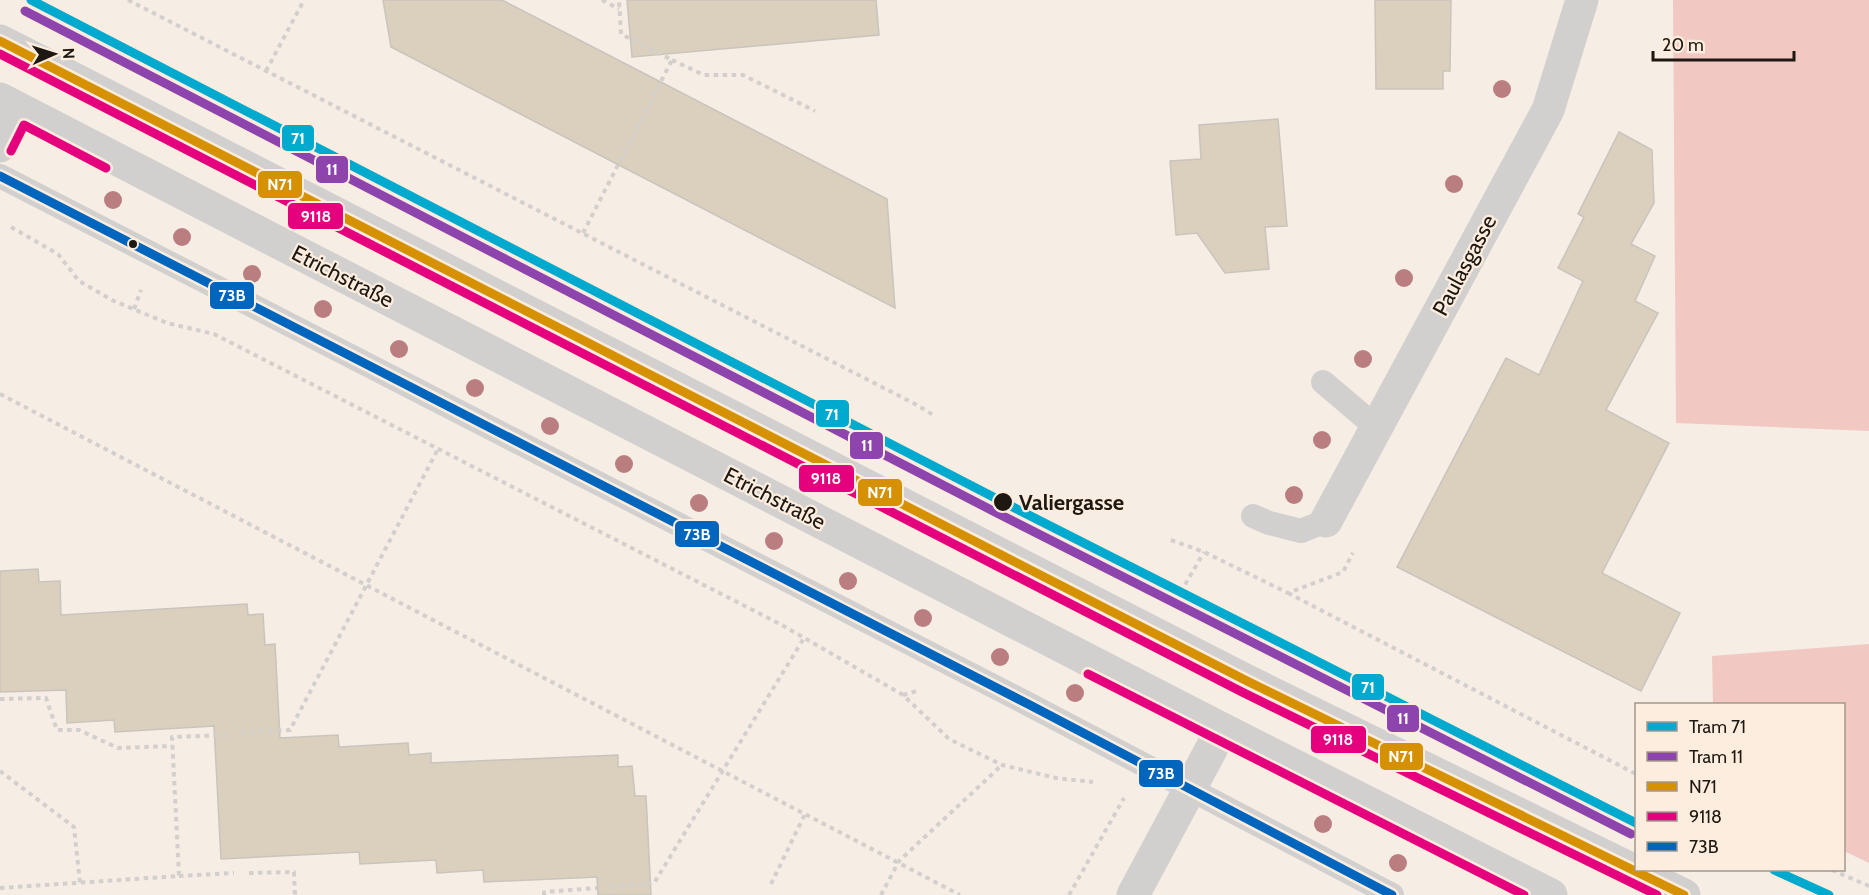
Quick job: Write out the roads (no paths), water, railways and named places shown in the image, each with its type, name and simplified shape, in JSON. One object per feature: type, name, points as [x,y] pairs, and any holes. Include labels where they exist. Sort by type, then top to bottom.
[{"type":"main road","name":"Paulasgasse","points":[[1326,521],[1548,110],[1582,0]]},
{"type":"main road","points":[[0,41],[1238,677],[1684,895]]},
{"type":"main road","points":[[0,146],[10,104]]},
{"type":"main road","name":"Etrichstraße","points":[[10,104],[1222,729],[1551,895]]},
{"type":"main road","points":[[1133,895],[1222,729]]},
{"type":"lane","points":[[0,176],[1392,895]]},
{"type":"lane","points":[[1323,382],[1376,427]]},
{"type":"lane","points":[[1253,516],[1269,523],[1301,531],[1326,521]]},
{"type":"tram line","name":"71","points":[[31,0],[1003,502],[1635,822]]},
{"type":"tram line","name":"11","points":[[25,11],[997,513],[1631,834]]},
{"type":"tram line","name":"71","points":[[1776,871],[1829,895]]},
{"type":"place","name":"Valiergasse","points":[[1003,502]]}]
